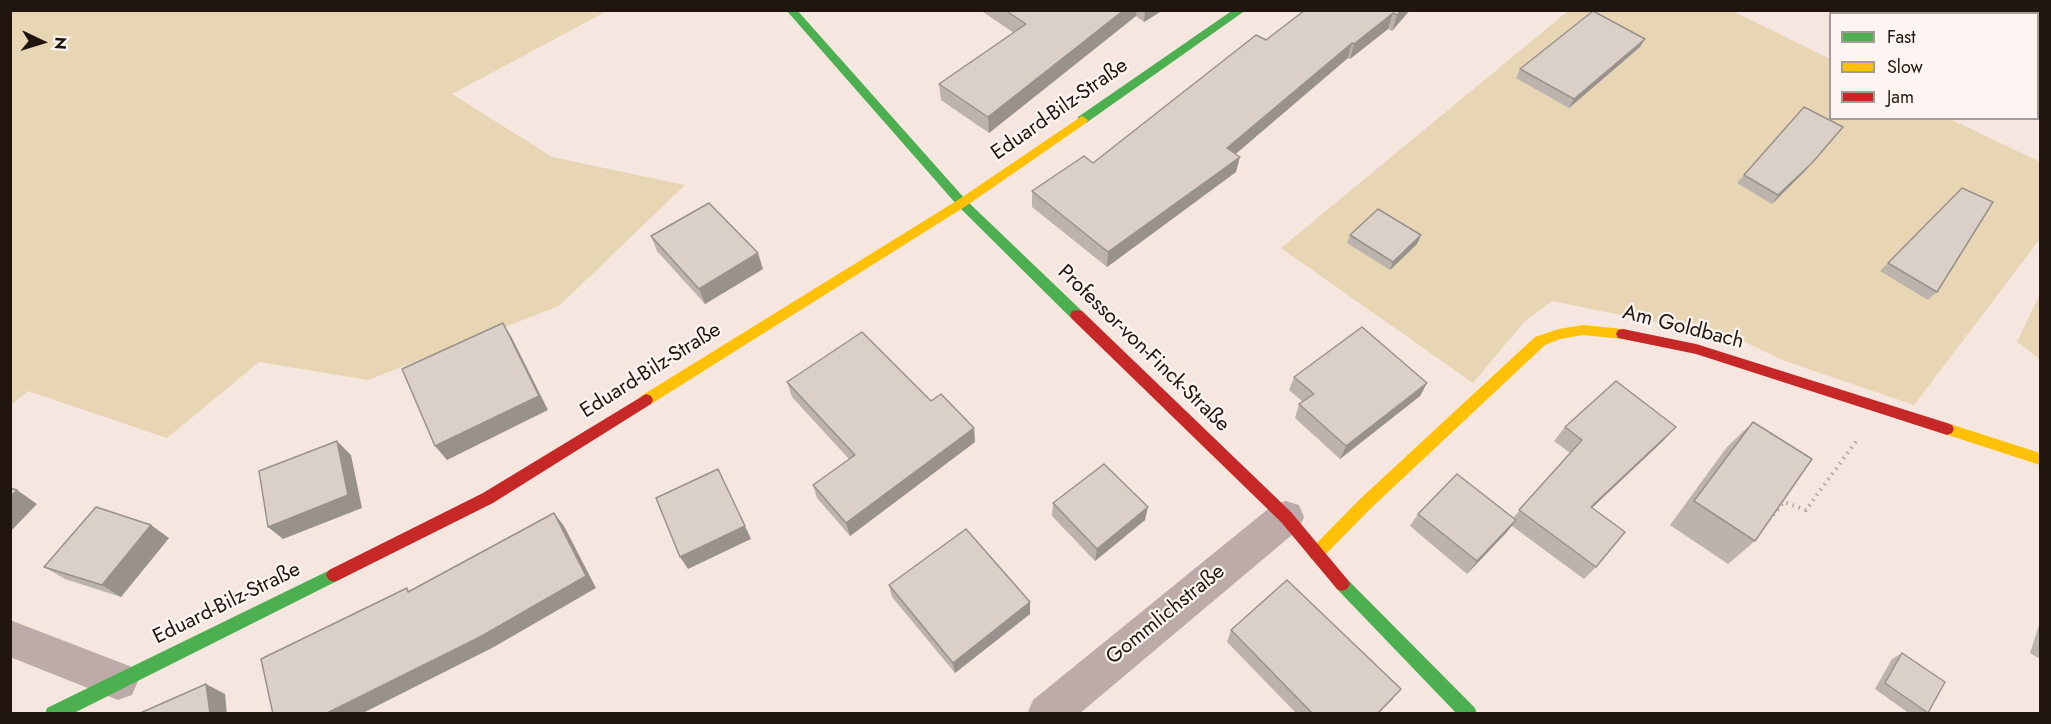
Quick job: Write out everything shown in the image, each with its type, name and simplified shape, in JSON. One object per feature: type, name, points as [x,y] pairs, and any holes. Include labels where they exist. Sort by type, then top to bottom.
[{"type":"street","name":"Professor-von-Finck-Straße","points":[[792,10],[962,203],[1286,517],[1316,554],[1413,659],[1468,714]]},
{"type":"street","name":"Eduard-Bilz-Straße","points":[[53,714],[488,498],[962,203],[1240,10]]},
{"type":"street","name":"Am Goldbach","points":[[1316,554],[1540,341],[1559,334],[1583,330],[1647,337],[1696,349],[2040,459]]},
{"type":"street","name":"Gommlichstraße","points":[[1047,714],[1286,517]]},
{"type":"street","points":[[10,638],[118,681]]},
{"type":"path","points":[[1767,521],[1784,502],[1806,510],[1881,408]]},
{"type":"shaded area","points":[[11,11],[607,11],[452,94],[552,157],[685,185],[559,306],[368,380],[259,362],[167,438],[28,391],[11,405]]},
{"type":"shaded area","points":[[1568,11],[1733,11],[1829,59],[1829,120],[1952,120],[2040,162],[2040,239],[1914,405],[1782,360],[1739,339],[1552,301],[1524,322],[1473,383],[1281,248]]},
{"type":"shaded area","points":[[2040,294],[2040,359],[2017,342]]},
{"type":"building","points":[[1005,10],[1124,10],[988,117],[939,84],[1026,24]]},
{"type":"building","points":[[1305,10],[1402,10],[1397,15],[1393,13],[1354,44],[1352,43],[1227,148],[1240,157],[1108,252],[1032,191],[1084,156],[1093,163],[1256,35],[1266,40]]},
{"type":"building","points":[[1593,11],[1645,39],[1574,99],[1520,69]]},
{"type":"building","points":[[1804,107],[1843,127],[1812,163],[1778,195],[1744,175]]},
{"type":"building","points":[[1962,188],[1993,202],[1937,292],[1888,263]]},
{"type":"building","points":[[709,203],[758,253],[699,289],[651,236]]},
{"type":"building","points":[[1378,209],[1421,235],[1393,262],[1350,235]]},
{"type":"building","points":[[503,323],[539,396],[435,446],[402,369]]},
{"type":"building","points":[[1362,327],[1427,383],[1346,446],[1299,404],[1314,394],[1294,377]]},
{"type":"building","points":[[862,332],[931,401],[941,394],[974,428],[846,523],[813,485],[855,455],[787,382]]},
{"type":"building","points":[[1616,381],[1676,427],[1591,507],[1625,532],[1596,567],[1519,510],[1582,440],[1565,427]]},
{"type":"building","points":[[1753,422],[1812,459],[1755,541],[1694,501]]},
{"type":"building","points":[[337,441],[348,495],[268,527],[259,471]]},
{"type":"building","points":[[1104,464],[1148,507],[1097,549],[1053,503]]},
{"type":"building","points":[[718,469],[745,526],[680,557],[656,498]]},
{"type":"building","points":[[1457,474],[1516,520],[1477,561],[1418,514]]},
{"type":"building","points":[[10,488],[17,490],[10,497]]},
{"type":"building","points":[[96,507],[151,525],[102,585],[44,567]]},
{"type":"building","points":[[554,513],[586,576],[480,637],[325,714],[273,714],[261,659],[407,588],[408,592]]},
{"type":"building","points":[[966,529],[1030,602],[953,663],[889,585]]},
{"type":"building","points":[[1287,580],[1401,689],[1377,714],[1313,714],[1231,630]]},
{"type":"building","points":[[1902,653],[1945,682],[1928,713],[1885,683]]},
{"type":"building","points":[[206,684],[210,714],[138,714]]},
{"type":"traffic: fast","points":[[791,10],[962,203],[1077,315]]},
{"type":"traffic: fast","points":[[1082,120],[1241,10]]},
{"type":"traffic: fast","points":[[53,714],[334,575]]},
{"type":"traffic: fast","points":[[1342,584],[1469,714]]},
{"type":"traffic: slow","points":[[646,400],[962,203],[1082,120]]},
{"type":"traffic: slow","points":[[1316,554],[1364,505],[1540,341],[1559,334],[1583,330],[1623,334]]},
{"type":"traffic: slow","points":[[1947,429],[2040,459]]},
{"type":"traffic: jam","points":[[1077,315],[1286,517],[1342,584]]},
{"type":"traffic: jam","points":[[1623,334],[1696,349],[1947,429]]},
{"type":"traffic: jam","points":[[334,575],[488,498],[646,400]]}]
